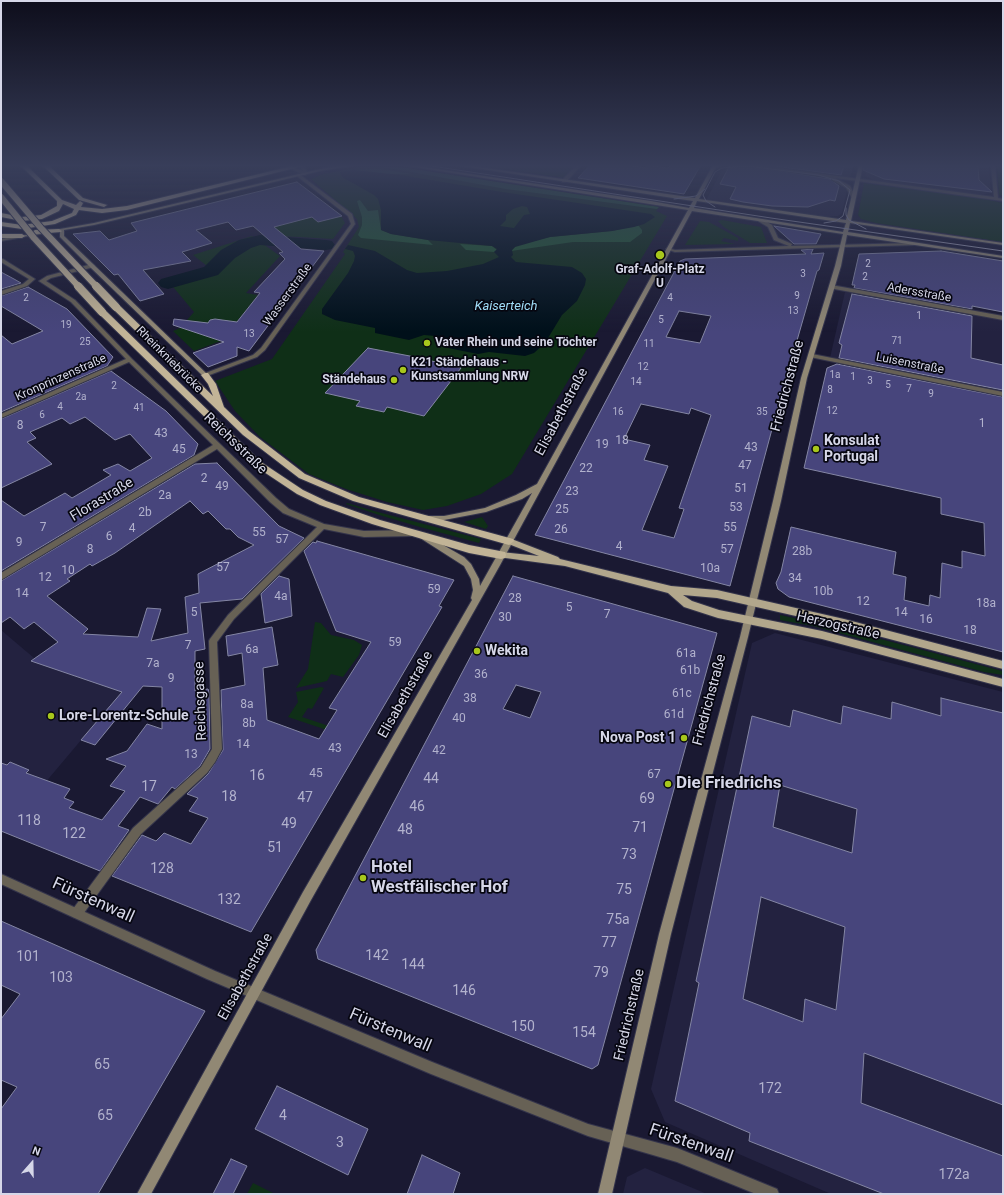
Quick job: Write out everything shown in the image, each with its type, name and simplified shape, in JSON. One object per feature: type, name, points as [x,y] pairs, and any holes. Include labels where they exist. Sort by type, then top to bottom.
[{"type":"highway","name":"Rheinkniebrücke","points":[[20,221],[102,312],[258,464],[300,492],[323,503],[376,522],[415,533]]},
{"type":"highway","name":"Rheinkniebrücke","points":[[34,221],[116,307],[222,408]]},
{"type":"highway","points":[[1,224],[22,227],[53,223],[58,221]]},
{"type":"highway","points":[[1,229],[33,232],[60,231]]},
{"type":"highway","points":[[1,236],[22,236]]},
{"type":"highway","points":[[205,375],[219,398],[222,408]]},
{"type":"highway","name":"Reichsstraße","points":[[222,408],[267,450],[302,476],[356,499],[509,541]]},
{"type":"highway","name":"Reichsstraße","points":[[415,533],[479,552],[501,555]]},
{"type":"main road","points":[[22,236],[60,231],[103,221]]},
{"type":"main road","name":"Elisabethstraße","points":[[144,1194],[308,896],[474,605],[684,221]]},
{"type":"main road","points":[[765,221],[1003,256]]},
{"type":"main road","points":[[839,221],[1003,244]]},
{"type":"main road","name":"Friedrichstraße","points":[[605,1194],[665,934],[748,621],[777,501],[804,378],[812,356],[848,222]]},
{"type":"main road","points":[[60,231],[62,236],[92,266],[205,375]]},
{"type":"main road","points":[[420,517],[444,518],[480,512],[509,502],[539,486]]},
{"type":"main road","points":[[415,533],[461,559],[467,564],[474,574],[476,584],[474,605]]},
{"type":"main road","name":"Herzogstraße","points":[[509,541],[564,563]]},
{"type":"main road","name":"Herzogstraße","points":[[501,555],[564,563],[671,590],[705,592],[844,623],[1003,665]]},
{"type":"main road","name":"Herzogstraße","points":[[671,590],[695,606],[748,621],[822,635],[1003,683]]},
{"type":"street","name":"Wasserstraße","points":[[205,375],[254,356],[268,343],[353,224],[352,221]]},
{"type":"street","points":[[761,221],[770,226],[778,241],[798,246]]},
{"type":"street","points":[[1,240],[22,236]]},
{"type":"street","points":[[668,249],[923,244]]},
{"type":"street","points":[[1,260],[30,277],[31,281],[1,293]]},
{"type":"street","name":"Reichsstraße","points":[[92,266],[49,277],[42,281],[73,301],[217,446],[286,511],[322,526],[364,534],[415,533]]},
{"type":"street","name":"Adersstraße","points":[[831,287],[1003,318]]},
{"type":"street","name":"Luisenstraße","points":[[812,356],[1003,394]]},
{"type":"street","name":"Kronprinzenstraße","points":[[1,416],[130,360]]},
{"type":"street","name":"Florastraße","points":[[1,577],[217,446]]},
{"type":"street","name":"Reichsgasse","points":[[77,913],[137,831],[204,770],[212,759],[217,749],[213,642],[231,617],[322,526]]},
{"type":"street","name":"Fürstenwall","points":[[1,879],[211,975],[430,1068],[588,1130],[677,1154],[772,1194]]},
{"type":"shaded area","points":[[845,292],[1003,320],[1003,393],[830,358]]},
{"type":"shaded area","name":"Lore-Lorentz-Schule","points":[[1,630],[34,658],[54,645],[158,649],[1,835]]},
{"type":"shaded area","points":[[775,633],[1003,692],[1003,1194],[831,1194],[665,1122],[651,1089],[752,643]]},
{"type":"shaded area","points":[[645,1168],[707,1194],[623,1194],[627,1177]]},
{"type":"green space","points":[[247,221],[316,221],[318,222],[344,221],[345,223],[333,239],[282,236],[265,237]]},
{"type":"green space","points":[[357,221],[664,221],[512,474],[481,494],[447,506],[423,510],[387,502],[346,489],[309,474],[260,437],[235,411],[215,381],[272,359],[345,254],[343,252],[359,227]]},
{"type":"green space","points":[[362,221],[380,221],[381,230],[391,234],[428,240],[433,245],[361,238],[358,235]]},
{"type":"green space","points":[[700,221],[709,222],[738,238],[738,241],[724,238],[721,241],[735,244],[685,245]]},
{"type":"green space","points":[[718,221],[726,221],[761,227],[767,243],[750,243],[724,227]]},
{"type":"green space","points":[[868,221],[1003,221],[1003,242]]},
{"type":"green space","points":[[638,225],[642,230],[642,233],[630,242],[573,242],[511,251],[517,245],[550,237],[612,231]]},
{"type":"green space","points":[[252,236],[280,256],[246,293],[258,295],[221,341],[194,351],[173,331],[180,328],[194,312],[169,282],[211,269],[193,255]]},
{"type":"green space","points":[[460,244],[492,246],[497,250],[494,252],[466,250]]},
{"type":"green space","points":[[347,503],[481,539],[479,543],[379,515],[346,504]]},
{"type":"green space","points":[[482,517],[488,526],[486,529],[464,522]]},
{"type":"green space","points":[[780,615],[826,625],[1002,671],[1003,675],[984,672],[813,626],[780,620]]},
{"type":"green space","points":[[315,622],[321,623],[331,635],[354,640],[362,645],[359,655],[343,677],[331,674],[327,681],[296,688],[308,669]]},
{"type":"green space","points":[[321,687],[324,688],[312,709],[308,708],[302,717],[329,726],[327,730],[288,717],[298,702],[296,692]]},
{"type":"green space","points":[[253,1183],[275,1194],[247,1194]]},
{"type":"water","name":"Kaiserteich","points":[[381,221],[505,221],[500,226],[514,228],[520,221],[649,221],[634,227],[612,231],[550,237],[515,247],[512,250],[513,255],[511,257],[516,262],[572,267],[582,273],[586,279],[585,285],[577,301],[562,315],[545,343],[534,353],[525,356],[489,352],[478,354],[443,347],[440,345],[440,339],[435,336],[424,335],[409,340],[375,333],[375,328],[335,320],[322,314],[322,309],[348,273],[354,261],[355,256],[353,251],[345,249],[348,245],[375,251],[407,270],[417,273],[447,271],[483,264],[499,257],[494,252],[497,249],[492,246],[428,240],[391,234],[381,230]]},
{"type":"building","points":[[140,221],[298,221],[274,227],[301,249],[324,251],[249,351],[237,347],[237,356],[208,367],[193,353],[224,342],[173,325],[174,319],[208,323],[210,320],[215,319],[237,322],[260,293],[254,292],[285,259],[279,253],[283,252],[253,226],[236,230],[228,222],[196,230],[212,243],[182,252],[191,261],[143,270],[164,294],[140,301],[118,274],[114,275],[73,234],[100,231],[109,240],[137,231],[131,223]]},
{"type":"building","points":[[774,226],[821,234],[816,244],[794,244]]},
{"type":"building","points":[[813,249],[811,254],[824,253],[819,270],[817,271],[779,403],[730,586],[535,535],[680,261],[685,259],[806,254],[801,250]],"holes":[[[679,311],[711,316],[700,343],[666,337]],[[641,404],[689,414],[691,408],[711,415],[679,508],[684,509],[674,538],[642,530],[668,466],[644,460],[650,445],[624,439]]]},
{"type":"building","points":[[941,251],[1003,261],[1003,312],[972,306],[972,309],[854,288],[855,285],[852,285],[859,254]]},
{"type":"building","points":[[1,272],[14,279],[21,283],[1,289]]},
{"type":"building","points":[[28,287],[67,309],[113,357],[107,366],[1,412],[1,335],[12,344],[43,331],[1,306],[1,296]]},
{"type":"building","points":[[852,294],[972,316],[971,358],[1003,365],[1003,390],[839,358],[842,345],[839,343]]},
{"type":"building","name":"Ständehaus","points":[[368,348],[461,368],[424,416],[387,407],[384,412],[356,406],[360,401],[325,393]]},
{"type":"building","points":[[837,364],[1003,397],[1003,652],[789,597],[778,589],[776,583],[781,572],[791,527],[896,552],[893,574],[906,577],[904,600],[929,606],[930,595],[940,598],[942,563],[962,568],[962,551],[985,556],[984,523],[941,514],[941,498],[804,468],[827,368]]},
{"type":"building","points":[[111,371],[166,411],[198,444],[194,455],[1,571],[1,500],[24,516],[65,493],[72,498],[111,475],[103,470],[118,464],[130,471],[152,458],[130,434],[115,440],[85,417],[70,424],[62,418],[30,432],[36,438],[27,442],[52,464],[1,488],[1,419]]},
{"type":"building","points":[[217,463],[279,526],[304,538],[242,599],[200,603],[205,649],[195,651],[195,691],[208,689],[209,692],[210,749],[200,766],[175,789],[172,787],[158,804],[140,797],[118,826],[129,830],[100,871],[1,831],[1,763],[7,765],[10,762],[29,770],[26,773],[70,789],[64,798],[74,802],[69,808],[102,820],[125,791],[110,786],[126,766],[106,759],[127,751],[147,724],[162,729],[162,687],[143,686],[95,745],[81,740],[122,692],[31,661],[58,642],[34,622],[24,629],[10,617],[1,623],[1,581],[195,464]],"holes":[[[190,501],[203,514],[208,511],[226,529],[230,529],[238,537],[254,545],[198,574],[199,593],[185,597],[188,633],[151,641],[161,609],[147,608],[138,637],[83,634],[88,629],[47,596],[70,581],[67,579],[90,564],[92,566],[115,553]]]},
{"type":"building","points":[[317,541],[454,580],[439,606],[442,607],[251,932],[112,876],[142,835],[156,841],[164,833],[191,844],[208,818],[189,811],[198,798],[187,794],[208,774],[223,750],[221,690],[245,685],[242,653],[228,656],[226,636],[272,627],[278,665],[263,668],[267,720],[319,739],[337,710],[329,708],[371,642],[336,631],[304,551],[313,542],[316,543]]},
{"type":"building","points":[[279,576],[289,579],[292,616],[265,623],[261,594]]},
{"type":"building","points":[[513,576],[717,633],[598,1065],[592,1069],[318,959],[316,950]],"holes":[[[516,685],[541,692],[530,718],[503,709]]]},
{"type":"building","points":[[941,698],[1003,713],[1003,1105],[864,1053],[861,1103],[1003,1156],[1003,1194],[884,1194],[749,1141],[750,1133],[675,1101],[699,983],[696,981],[752,716],[790,727],[793,710],[841,724],[843,706],[891,719],[892,702],[941,716]],"holes":[[[780,785],[857,809],[852,853],[773,827]],[[761,897],[845,927],[836,1010],[805,999],[803,1022],[743,999]]]},
{"type":"building","points":[[1,921],[205,1011],[98,1194],[1,1194],[1,1109],[17,1087],[1,1080],[1,1019],[20,994],[1,985]]},
{"type":"building","points":[[277,1086],[368,1129],[348,1175],[255,1129]]},
{"type":"building","points":[[422,1155],[460,1173],[453,1194],[407,1194]]},
{"type":"building","points":[[231,1159],[247,1166],[233,1194],[213,1194]]},
{"type":"waterway","points":[[168,283],[211,271],[228,254],[245,244],[260,240],[326,245]]},
{"type":"tram line","points":[[790,221],[1003,251]]},
{"type":"tram line","points":[[824,223],[836,221]]},
{"type":"tram line","points":[[850,221],[866,229]]},
{"type":"place","name":"Graf-Adolf-Platz U","points":[[660,255]]},
{"type":"place","name":"Vater Rhein und seine Töchter","points":[[427,343]]},
{"type":"place","name":"K21 Ständehaus - Kunstsammlung NRW","points":[[403,370]]},
{"type":"place","name":"Ständehaus","points":[[394,380]]},
{"type":"place","name":"Konsulat Portugal","points":[[816,449]]},
{"type":"place","name":"Wekita","points":[[477,651]]},
{"type":"place","name":"Lore-Lorentz-Schule","points":[[51,716]]},
{"type":"place","name":"Nova Post 1","points":[[684,738]]},
{"type":"place","name":"Die Friedrichs","points":[[668,784]]},
{"type":"place","name":"Hotel Westfälischer Hof","points":[[363,878]]}]
